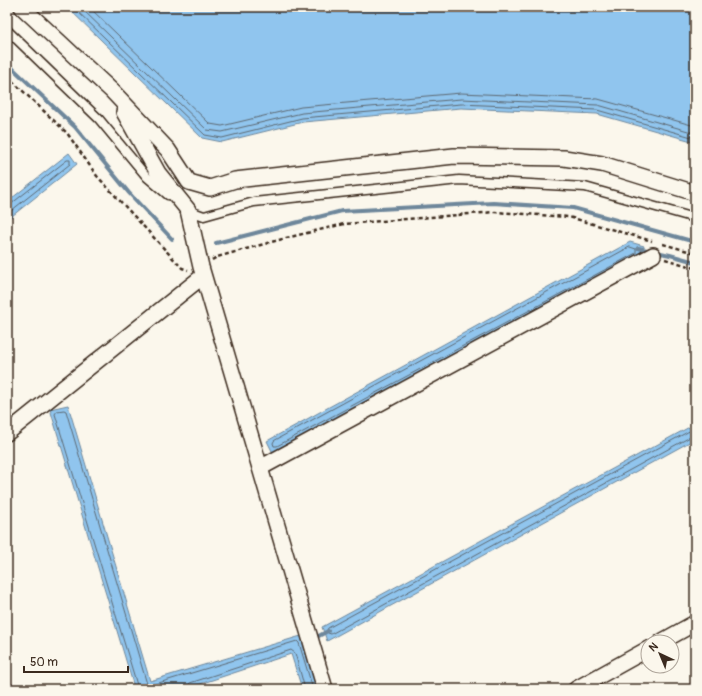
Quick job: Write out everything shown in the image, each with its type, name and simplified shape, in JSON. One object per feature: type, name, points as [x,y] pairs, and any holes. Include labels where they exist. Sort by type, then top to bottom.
[{"type":"street","points":[[22,7],[113,92],[168,150],[189,182],[210,188],[235,180],[454,156],[564,158],[594,163],[695,193]]},
{"type":"street","points":[[113,92],[158,173],[188,210],[202,271],[326,689]]},
{"type":"street","points":[[260,468],[653,255]]},
{"type":"street","points":[[7,433],[202,271]]},
{"type":"street","points":[[676,634],[695,624]]},
{"type":"street","points":[[576,689],[640,653]]},
{"type":"lane","points":[[7,30],[99,119],[147,177],[188,210],[204,216],[254,202],[460,180],[585,187],[695,218]]},
{"type":"path","points":[[7,76],[67,133],[97,176],[182,268],[202,271],[217,257],[344,224],[495,212],[569,217],[695,253]]},
{"type":"path","points":[[653,255],[695,268]]},
{"type":"water","points":[[67,7],[695,7],[695,142],[597,114],[461,108],[303,122],[222,142],[202,138]]},
{"type":"water","points":[[69,153],[77,164],[7,220],[7,202]]},
{"type":"water","points":[[630,242],[644,246],[639,256],[273,453],[267,441]]},
{"type":"water","points":[[68,405],[150,681],[301,636],[317,689],[302,689],[291,654],[185,689],[130,689],[134,687],[50,409]]},
{"type":"water","points":[[695,424],[695,439],[327,641],[322,627]]},
{"type":"waterway","points":[[7,63],[75,127],[129,193],[172,239]]},
{"type":"waterway","points":[[216,243],[342,211],[493,203],[573,208],[695,242]]},
{"type":"waterway","points":[[638,248],[695,262]]},
{"type":"waterway","points":[[313,639],[328,631]]}]
